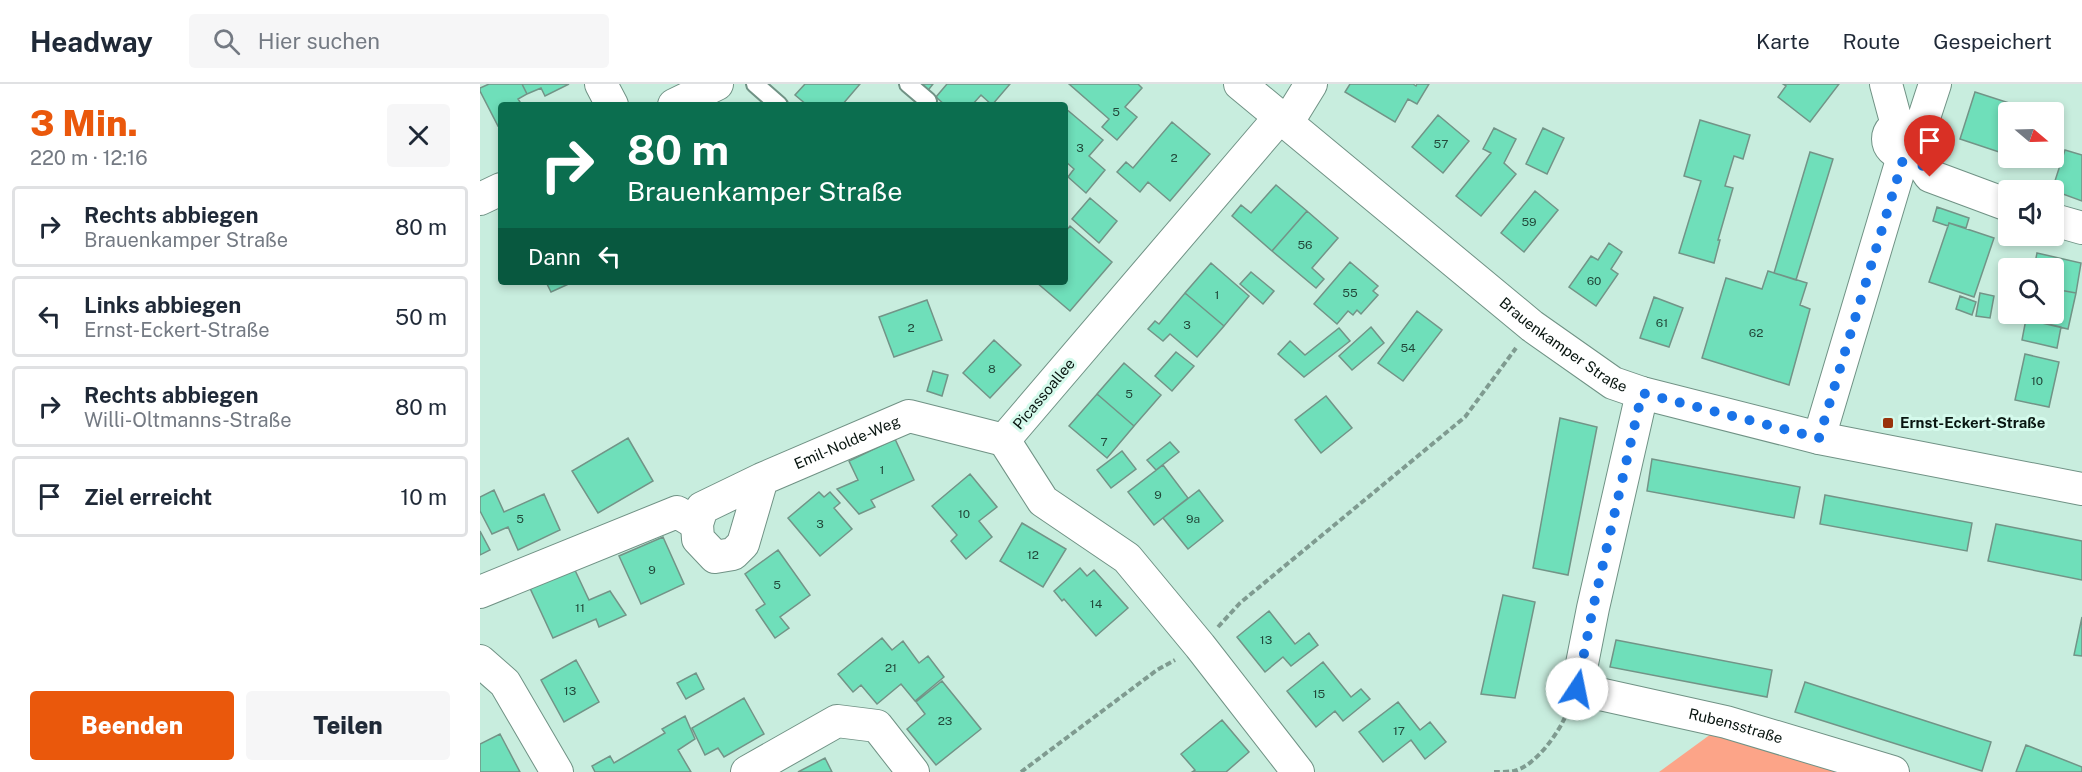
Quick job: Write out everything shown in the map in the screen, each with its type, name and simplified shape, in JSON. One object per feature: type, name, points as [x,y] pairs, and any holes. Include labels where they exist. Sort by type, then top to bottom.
[{"type":"street","points":[[601,84],[610,102]]},
{"type":"street","points":[[680,102],[717,84]]},
{"type":"street","name":"Brauenkamper Straße","points":[[1240,84],[1532,326],[1613,383],[1642,393],[1819,438],[2082,489]]},
{"type":"street","name":"Picassoallee","points":[[1298,772],[1200,646],[1127,558],[1043,501],[1004,440],[1283,120],[1311,84]]},
{"type":"street","points":[[1886,84],[1907,143],[1930,177],[1998,201]]},
{"type":"street","points":[[1819,438],[1907,143],[1935,84]]},
{"type":"street","points":[[480,199],[498,190]]},
{"type":"street","points":[[2064,223],[2082,228]]},
{"type":"street","points":[[1577,689],[1642,393]]},
{"type":"street","name":"Emil-Nolde-Weg","points":[[697,524],[702,508],[762,479],[909,416],[1004,440]]},
{"type":"street","points":[[480,592],[677,512],[697,524],[698,539],[716,557],[733,554],[743,544],[762,479]]},
{"type":"street","points":[[480,661],[506,683],[557,772]]},
{"type":"street","name":"Rubensstraße","points":[[1577,689],[1726,722],[1893,772]]},
{"type":"street","points":[[747,772],[837,722],[877,726],[913,772]]},
{"type":"lane","points":[[755,84],[776,102]]},
{"type":"lane","points":[[908,84],[928,100]]},
{"type":"path","points":[[1021,772],[1157,670],[1200,646],[1239,603],[1465,417],[1532,326]]},
{"type":"path","points":[[1494,772],[1516,771],[1542,753],[1560,729],[1577,689]]},
{"type":"shaded area","points":[[1711,734],[1840,772],[1659,772]]},
{"type":"building","points":[[489,84],[522,84],[527,94],[518,99],[520,102],[498,102],[498,126],[480,88]]},
{"type":"building","points":[[522,84],[569,84],[545,96],[541,88],[527,94]]},
{"type":"building","points":[[805,84],[860,84],[845,102],[803,102],[795,95]]},
{"type":"building","points":[[916,84],[933,84],[926,93]]},
{"type":"building","points":[[947,84],[1010,84],[995,102],[989,102],[981,95],[975,102],[942,102],[936,97]]},
{"type":"building","points":[[1069,84],[1138,84],[1142,88],[1125,107],[1137,117],[1117,140],[1102,127],[1109,119]]},
{"type":"building","points":[[1350,84],[1413,84],[1416,86],[1417,84],[1429,84],[1417,104],[1408,99],[1395,122],[1345,92]]},
{"type":"building","points":[[1783,84],[1839,84],[1810,122],[1778,97],[1786,86]]},
{"type":"building","points":[[1975,92],[2006,102],[1998,102],[1998,152],[1960,139]]},
{"type":"building","points":[[1068,111],[1103,140],[1089,156],[1105,170],[1086,193],[1068,177],[1074,169],[1068,164]]},
{"type":"building","points":[[1438,115],[1469,141],[1443,173],[1412,147]]},
{"type":"building","points":[[1700,120],[1750,135],[1743,159],[1734,156],[1725,186],[1733,188],[1714,263],[1679,253],[1701,181],[1684,176]]},
{"type":"building","points":[[1172,122],[1210,154],[1170,201],[1148,182],[1140,192],[1117,172],[1126,162],[1133,168]]},
{"type":"building","points":[[1494,128],[1516,139],[1504,163],[1516,174],[1481,216],[1456,196],[1491,153],[1483,149]]},
{"type":"building","points":[[1543,128],[1564,138],[1547,174],[1526,164]]},
{"type":"building","points":[[2065,150],[2082,155],[2082,201],[2064,194],[2064,180],[2055,180],[2059,168],[2064,168]]},
{"type":"building","points":[[1810,152],[1833,159],[1796,280],[1774,273]]},
{"type":"building","points":[[1276,185],[1307,211],[1272,251],[1232,216],[1241,205],[1251,213]]},
{"type":"building","points":[[1535,191],[1558,210],[1524,252],[1501,233]]},
{"type":"building","points":[[1090,198],[1117,221],[1099,243],[1072,219]]},
{"type":"building","points":[[1937,207],[1969,218],[1966,228],[1933,221]]},
{"type":"building","points":[[1307,211],[1338,238],[1312,268],[1324,279],[1316,288],[1272,251]]},
{"type":"building","points":[[1949,223],[1994,238],[1974,297],[1929,282]]},
{"type":"building","points":[[1070,226],[1112,262],[1070,311],[1040,285],[1068,285],[1068,228]]},
{"type":"building","points":[[1609,243],[1622,252],[1611,269],[1618,274],[1596,306],[1569,287],[1591,256],[1598,260]]},
{"type":"building","points":[[2037,253],[2059,258],[2036,258]]},
{"type":"building","points":[[2064,259],[2081,263],[2076,293],[2064,291]]},
{"type":"building","points":[[1350,262],[1378,286],[1373,291],[1378,295],[1361,314],[1357,310],[1353,315],[1348,311],[1337,324],[1314,304]]},
{"type":"building","points":[[1211,263],[1249,296],[1224,326],[1185,293]]},
{"type":"building","points":[[1768,271],[1807,283],[1800,305],[1810,309],[1789,385],[1702,358],[1726,278],[1762,289]]},
{"type":"building","points":[[1251,272],[1274,291],[1263,304],[1240,284]]},
{"type":"building","points":[[548,285],[566,285],[551,292]]},
{"type":"building","points":[[2064,291],[2076,293],[2068,329],[2046,324],[2064,324]]},
{"type":"building","points":[[1185,293],[1224,326],[1197,357],[1170,334],[1163,341],[1148,329],[1155,321],[1159,324]]},
{"type":"building","points":[[1980,293],[1994,296],[1990,318],[1976,316]]},
{"type":"building","points":[[1960,296],[1976,302],[1972,315],[1956,309]]},
{"type":"building","points":[[1654,297],[1683,308],[1669,347],[1640,338]]},
{"type":"building","points":[[927,300],[942,340],[894,357],[879,317]]},
{"type":"building","points":[[1417,311],[1442,330],[1403,381],[1378,363]]},
{"type":"building","points":[[2025,324],[2048,324],[2061,327],[2057,348],[2022,340]]},
{"type":"building","points":[[1371,327],[1384,343],[1352,370],[1339,356]]},
{"type":"building","points":[[1339,328],[1350,341],[1304,377],[1278,354],[1290,341],[1305,355]]},
{"type":"building","points":[[994,340],[1021,365],[990,398],[963,373]]},
{"type":"building","points":[[1176,352],[1194,366],[1172,391],[1155,376]]},
{"type":"building","points":[[2025,354],[2059,362],[2049,407],[2015,400]]},
{"type":"building","points":[[1124,363],[1161,395],[1134,426],[1097,394]]},
{"type":"building","points":[[933,371],[948,375],[942,396],[927,391]]},
{"type":"building","points":[[1097,394],[1134,426],[1107,458],[1069,426]]},
{"type":"building","points":[[1326,396],[1352,428],[1321,453],[1295,420]]},
{"type":"building","points":[[1560,418],[1597,427],[1568,575],[1533,568]]},
{"type":"building","points":[[628,438],[653,481],[598,513],[572,471]]},
{"type":"building","points":[[895,439],[914,480],[871,500],[875,507],[859,514],[837,489],[858,480],[849,461]]},
{"type":"building","points":[[1170,442],[1179,452],[1156,470],[1147,460]]},
{"type":"building","points":[[1122,451],[1136,469],[1111,488],[1097,470]]},
{"type":"building","points":[[1652,459],[1800,487],[1794,518],[1647,491]]},
{"type":"building","points":[[1163,465],[1188,498],[1154,525],[1128,492]]},
{"type":"building","points":[[970,474],[997,507],[979,521],[992,537],[966,559],[951,541],[957,535],[932,506]]},
{"type":"building","points":[[494,490],[504,512],[544,494],[560,530],[518,550],[508,527],[492,534],[480,511],[480,497]]},
{"type":"building","points":[[1199,490],[1223,521],[1188,549],[1163,518]]},
{"type":"building","points":[[819,492],[824,497],[830,492],[840,503],[834,508],[852,529],[820,556],[788,518]]},
{"type":"building","points":[[1825,495],[1972,523],[1967,551],[1820,524]]},
{"type":"building","points":[[1022,523],[1066,549],[1043,587],[1000,561]]},
{"type":"building","points":[[1996,524],[2082,541],[2082,580],[1988,561]]},
{"type":"building","points":[[480,531],[490,550],[480,555]]},
{"type":"building","points":[[663,537],[684,584],[641,604],[619,556]]},
{"type":"building","points":[[778,550],[810,595],[780,617],[789,628],[775,638],[756,610],[765,604],[745,574]]},
{"type":"building","points":[[573,566],[589,600],[610,591],[626,615],[599,627],[596,619],[553,638],[529,586]]},
{"type":"building","points":[[1080,568],[1087,576],[1094,570],[1128,608],[1096,636],[1064,599],[1062,601],[1054,591]]},
{"type":"building","points":[[1503,595],[1535,602],[1515,698],[1481,694]]},
{"type":"building","points":[[1269,611],[1295,644],[1309,633],[1318,645],[1291,666],[1283,657],[1265,672],[1237,637]]},
{"type":"building","points":[[2082,617],[2082,656],[2074,655]]},
{"type":"building","points":[[882,638],[892,650],[903,641],[919,663],[928,656],[944,677],[915,701],[901,684],[877,704],[861,685],[853,692],[838,674]]},
{"type":"building","points":[[1616,640],[1772,670],[1767,697],[1610,667]]},
{"type":"building","points":[[576,660],[599,702],[564,722],[541,680]]},
{"type":"building","points":[[1323,662],[1351,697],[1361,689],[1370,699],[1343,721],[1335,711],[1316,727],[1287,691]]},
{"type":"building","points":[[696,673],[704,689],[686,699],[677,683]]},
{"type":"building","points":[[942,681],[981,729],[936,765],[907,729],[925,714],[916,702]]},
{"type":"building","points":[[1805,682],[1991,742],[1982,771],[1795,712]]},
{"type":"building","points":[[744,698],[764,734],[724,757],[718,748],[705,755],[692,728]]},
{"type":"building","points":[[1398,702],[1420,730],[1430,722],[1446,742],[1425,759],[1411,740],[1383,762],[1359,732]]},
{"type":"building","points":[[685,716],[695,739],[678,750],[691,772],[595,772],[592,766],[610,756],[614,763],[665,733],[662,729]]},
{"type":"building","points":[[1222,720],[1249,752],[1226,772],[1192,772],[1195,770],[1181,754]]},
{"type":"building","points":[[500,734],[520,772],[480,772],[480,744]]},
{"type":"building","points":[[2026,745],[2082,767],[2082,772],[2016,772]]},
{"type":"building","points":[[825,758],[832,772],[798,772]]},
{"type":"place","name":"Ernst-Eckert-Straße","points":[[1888,423]]},
{"type":"route","points":[[1577,689],[1642,393],[1819,438],[1905,153],[1912,150],[1930,177]]}]
